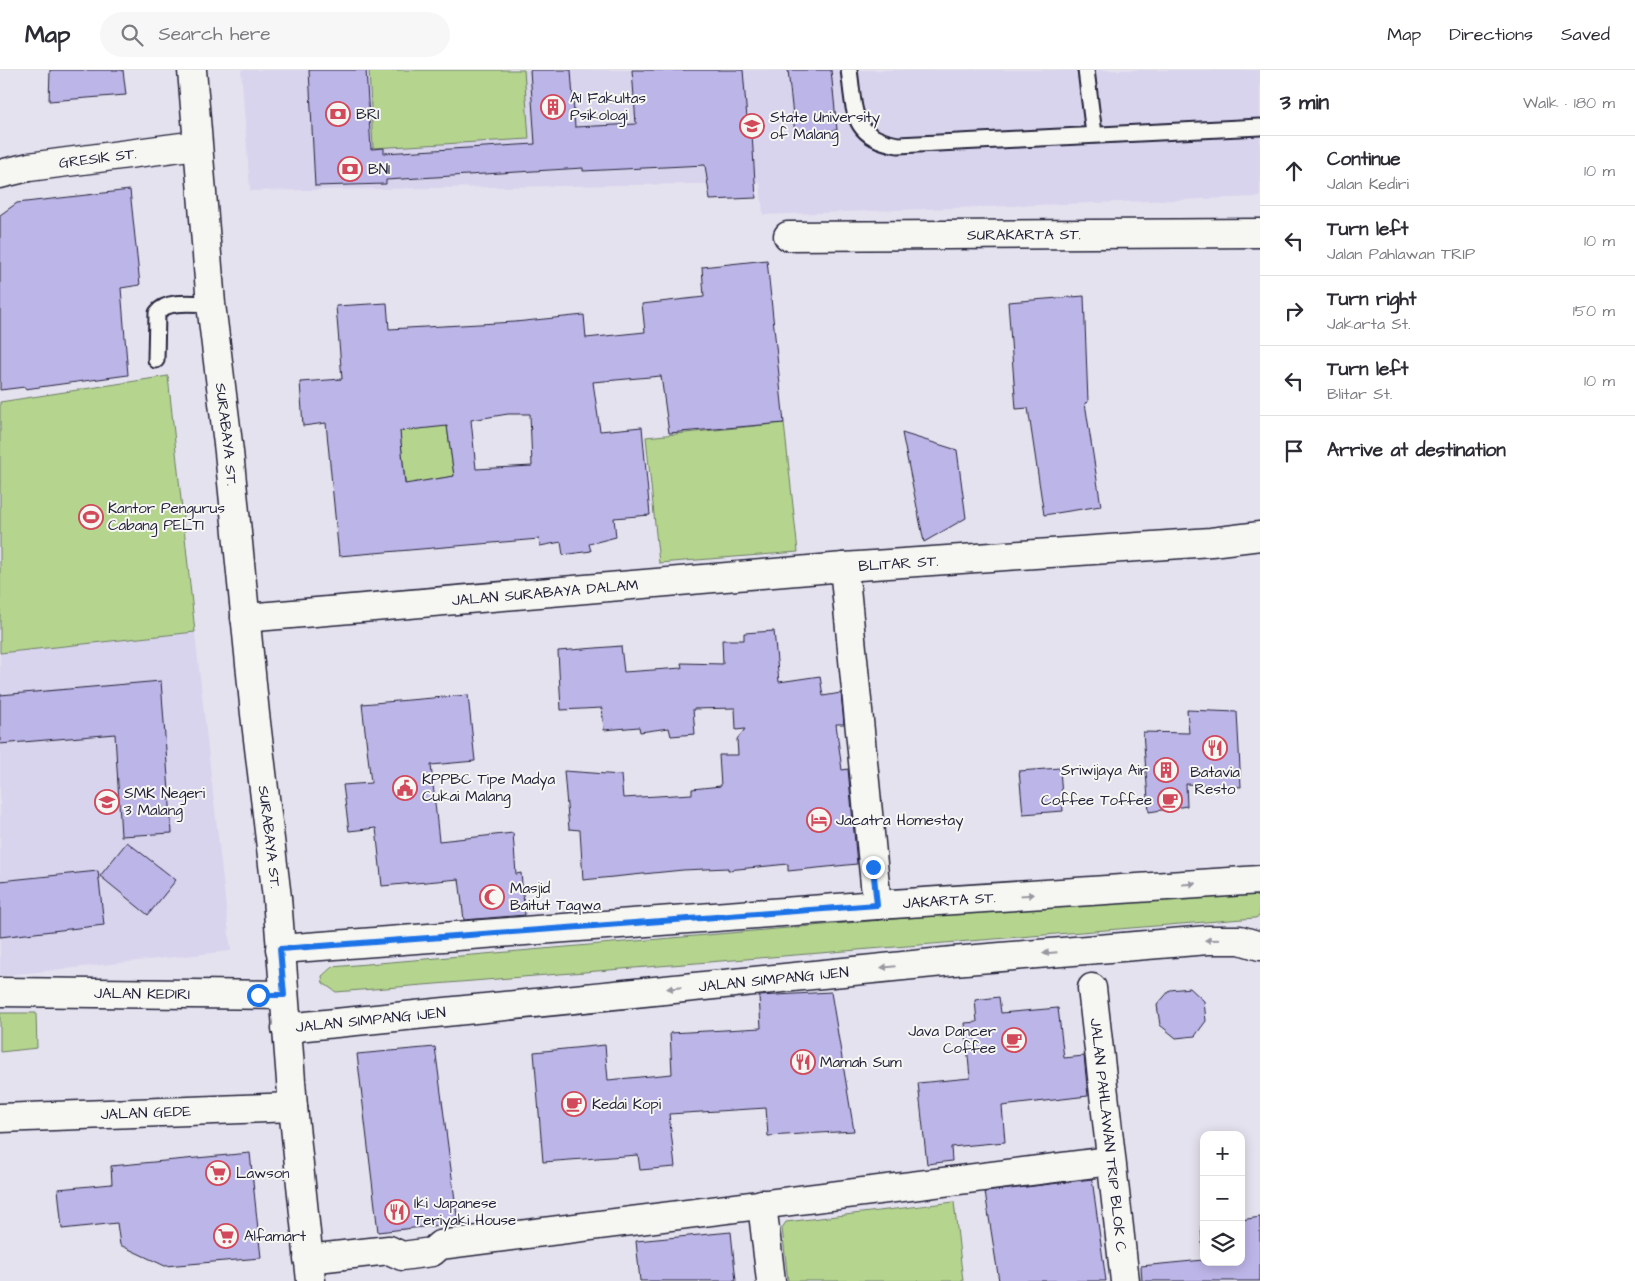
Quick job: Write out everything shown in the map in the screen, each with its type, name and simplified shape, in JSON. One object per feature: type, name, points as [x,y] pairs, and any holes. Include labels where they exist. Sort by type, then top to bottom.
[{"type":"street","name":"SURABAYA ST.","points":[[192,70],[196,145],[211,304],[277,898],[292,1107],[310,1270]]},
{"type":"street","name":"GRESIK ST.","points":[[0,174],[29,166],[196,145]]},
{"type":"street","name":"SURAKARTA ST.","points":[[788,236],[1260,233]]},
{"type":"street","name":"BLITAR ST.","points":[[877,905],[844,567],[1211,542],[1260,536]]},
{"type":"street","name":"JALAN SURABAYA DALAM","points":[[245,618],[844,567]]},
{"type":"street","name":"JAKARTA ST.","points":[[280,949],[877,905],[1260,880]]},
{"type":"street","name":"JALAN SIMPANG IJEN","points":[[286,1028],[953,961],[1208,940],[1240,940],[1260,946]]},
{"type":"street","name":"JALAN PAHLAWAN TRIP BLOK C","points":[[1092,988],[1125,1281]]},
{"type":"street","name":"JALAN KEDIRI","points":[[0,992],[284,995]]},
{"type":"street","name":"JALAN GEDE","points":[[0,1118],[292,1107]]},
{"type":"street","points":[[310,1270],[389,1250],[399,1241],[432,1237],[440,1245],[1110,1161]]},
{"type":"street","points":[[762,1204],[771,1281]]},
{"type":"lane","points":[[849,70],[855,114],[860,126],[869,136],[881,142],[898,145],[1260,126]]},
{"type":"lane","points":[[1086,70],[1094,134]]},
{"type":"lane","points":[[156,360],[157,313],[160,309],[174,304],[211,304]]},
{"type":"shaded area","name":"State University of Malang","points":[[241,70],[1260,70],[1260,197],[763,215],[760,183],[250,191]]},
{"type":"shaded area","name":"SMK Negeri 3 Malang","points":[[195,632],[231,951],[0,976],[0,653]]},
{"type":"green space","points":[[369,70],[524,70],[529,139],[373,148]]},
{"type":"green space","name":"Kantor Pengurus Cabang PELTI","points":[[168,376],[195,632],[0,653],[0,402]]},
{"type":"green space","points":[[398,416],[447,426],[454,476],[425,481],[427,502],[408,504]]},
{"type":"green space","points":[[784,423],[798,552],[659,563],[646,437]]},
{"type":"green space","points":[[1253,895],[1260,898],[1260,916],[1255,918],[336,992],[323,983],[322,976],[332,967],[1128,899]]},
{"type":"green space","points":[[0,1013],[36,1013],[37,1048],[0,1052]]},
{"type":"green space","points":[[954,1202],[963,1281],[788,1281],[782,1228],[786,1222]]},
{"type":"building","points":[[50,70],[123,70],[126,95],[49,101]]},
{"type":"building","points":[[309,70],[366,70],[371,149],[384,148],[384,153],[535,144],[530,70],[571,70],[575,127],[636,124],[632,70],[743,70],[747,119],[751,118],[756,198],[710,200],[705,165],[583,171],[583,168],[386,180],[386,184],[315,186]]},
{"type":"building","points":[[788,70],[831,70],[837,130],[795,134]]},
{"type":"building","points":[[130,190],[140,285],[121,288],[128,375],[25,389],[25,387],[0,390],[0,215],[17,203]]},
{"type":"building","points":[[767,260],[784,423],[669,433],[661,376],[593,382],[600,431],[642,427],[650,515],[614,518],[616,537],[589,544],[591,551],[563,555],[561,542],[540,546],[539,539],[339,556],[326,423],[303,426],[300,382],[342,379],[336,306],[387,303],[389,329],[515,322],[584,315],[586,338],[645,332],[642,304],[704,297],[702,267]],"holes":[[[508,414],[530,414],[532,466],[476,469],[471,420]],[[447,426],[454,476],[405,484],[400,431]]]},
{"type":"building","points":[[1084,296],[1088,402],[1085,403],[1101,506],[1044,515],[1028,408],[1016,409],[1008,302]]},
{"type":"building","points":[[902,433],[957,450],[966,518],[924,542]]},
{"type":"building","points":[[774,631],[779,682],[820,676],[823,696],[841,693],[844,724],[836,724],[842,770],[848,769],[857,864],[788,871],[788,864],[728,870],[728,868],[683,870],[583,880],[580,830],[569,829],[564,771],[621,775],[623,798],[692,794],[692,789],[721,786],[719,755],[738,755],[737,739],[745,729],[736,730],[735,708],[693,709],[695,734],[671,736],[669,728],[640,732],[639,727],[604,730],[602,708],[561,710],[558,651],[621,646],[624,672],[682,668],[681,663],[723,664],[722,640],[744,640],[744,633]]},
{"type":"building","points":[[161,681],[172,833],[121,836],[115,734],[0,744],[0,695]]},
{"type":"building","points":[[468,695],[475,761],[431,765],[439,841],[513,833],[516,874],[521,873],[525,915],[464,920],[459,879],[382,886],[376,828],[349,831],[343,785],[371,783],[362,704]]},
{"type":"building","points":[[1187,710],[1237,712],[1241,787],[1186,784],[1187,806],[1149,812],[1143,732],[1189,733]]},
{"type":"building","points":[[1060,768],[1063,811],[1023,814],[1019,771]]},
{"type":"building","points":[[127,842],[176,880],[148,915],[100,876]]},
{"type":"building","points":[[98,871],[104,925],[0,937],[0,881]]},
{"type":"building","points":[[1190,988],[1204,1001],[1206,1021],[1195,1036],[1176,1038],[1160,1025],[1157,1005],[1170,990]]},
{"type":"building","points":[[831,992],[854,1131],[768,1136],[766,1108],[669,1114],[675,1167],[640,1170],[638,1155],[543,1162],[534,1052],[605,1045],[608,1080],[672,1074],[670,1033],[761,1028],[759,996]]},
{"type":"building","points":[[999,997],[1001,1013],[1058,1008],[1064,1058],[1084,1056],[1088,1096],[1002,1106],[1005,1142],[951,1147],[952,1161],[927,1164],[918,1083],[970,1078],[965,1023],[977,1022],[975,1000]]},
{"type":"building","points":[[435,1047],[458,1223],[378,1232],[357,1054]]},
{"type":"building","points":[[250,1153],[261,1258],[165,1266],[120,1245],[117,1223],[62,1229],[58,1189],[112,1184],[111,1166]]},
{"type":"building","points":[[1092,1179],[1106,1281],[999,1281],[985,1192]]},
{"type":"building","points":[[1260,1217],[1260,1281],[1142,1281],[1141,1266],[1200,1260],[1200,1266],[1245,1266],[1245,1219]]},
{"type":"building","points":[[731,1232],[736,1281],[640,1281],[636,1241]]},
{"type":"place","name":"A1 Fakultas Psikologi","points":[[553,107]]},
{"type":"place","name":"BRI","points":[[338,114]]},
{"type":"place","name":"State University of Malang","points":[[752,126]]},
{"type":"place","name":"BNI","points":[[350,169]]},
{"type":"place","name":"Kantor Pengurus Cabang PELTI","points":[[91,517]]},
{"type":"place","name":"Batavia Resto","points":[[1215,748]]},
{"type":"place","name":"Sriwijaya Air","points":[[1166,770]]},
{"type":"place","name":"KPPBC Tipe Madya Cukai Malang","points":[[405,788]]},
{"type":"place","name":"Coffee Toffee","points":[[1170,800]]},
{"type":"place","name":"SMK Negeri 3 Malang","points":[[107,802]]},
{"type":"place","name":"Jacatra Homestay","points":[[819,820]]},
{"type":"place","name":"Masjid Baitut Taqwa","points":[[492,897]]},
{"type":"place","name":"Java Dancer Coffee","points":[[1014,1040]]},
{"type":"place","name":"Mamah Sum","points":[[803,1062]]},
{"type":"place","name":"Kedai Kopi","points":[[574,1104]]},
{"type":"place","name":"Lawson","points":[[218,1173]]},
{"type":"place","name":"Iki Japanese Teriyaki House","points":[[397,1212]]},
{"type":"place","name":"Alfamart","points":[[226,1236]]},
{"type":"route","points":[[258,995],[284,995],[280,949],[877,905],[873,867]]}]
